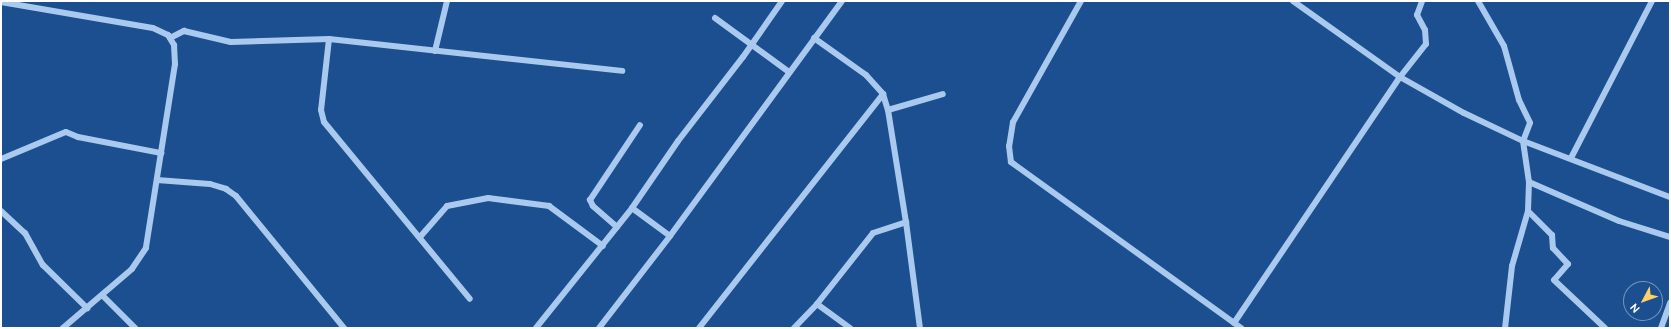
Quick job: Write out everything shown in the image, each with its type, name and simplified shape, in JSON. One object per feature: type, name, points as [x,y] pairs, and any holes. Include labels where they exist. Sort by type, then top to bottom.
[{"type":"street","points":[[435,51],[447,1]]},
{"type":"street","points":[[536,328],[632,208],[678,140],[751,45],[782,1]]},
{"type":"street","points":[[599,328],[670,236],[842,1]]},
{"type":"street","points":[[1081,1],[1013,122],[1009,146],[1011,162],[1241,328]]},
{"type":"street","points":[[1293,1],[1400,77],[1464,113],[1523,141],[1571,158],[1670,197]]},
{"type":"street","points":[[1234,323],[1400,77],[1426,44],[1425,30],[1417,15],[1422,1]]},
{"type":"street","points":[[1478,1],[1504,46],[1519,100],[1530,123],[1523,141],[1529,182],[1528,211],[1512,266],[1505,328]]},
{"type":"street","points":[[1571,158],[1652,1]]},
{"type":"street","points":[[1,2],[36,4],[153,28],[170,38],[174,45],[174,64],[149,236],[142,256],[132,269],[63,328]]},
{"type":"street","points":[[715,18],[789,72]]},
{"type":"street","points":[[170,38],[184,31],[231,42],[329,39],[622,71]]},
{"type":"street","points":[[814,38],[866,75],[883,94],[888,110],[906,222],[920,328]]},
{"type":"street","points":[[329,39],[321,110],[324,122],[470,299]]},
{"type":"street","points":[[699,328],[883,94]]},
{"type":"street","points":[[888,110],[943,94]]},
{"type":"street","points":[[617,227],[592,206],[590,200],[640,125]]},
{"type":"street","points":[[1,159],[66,132],[78,137],[161,153]]},
{"type":"street","points":[[157,180],[210,184],[226,189],[236,196],[344,328]]},
{"type":"street","points":[[1529,182],[1619,221],[1670,237]]},
{"type":"street","points":[[420,237],[447,206],[488,198],[549,206],[603,246]]},
{"type":"street","points":[[632,208],[670,236]]},
{"type":"street","points":[[1,211],[25,233],[43,266],[86,308]]},
{"type":"street","points":[[1528,211],[1552,235],[1553,248],[1568,264],[1554,280],[1605,328]]},
{"type":"street","points":[[794,328],[817,304],[873,233],[906,222]]},
{"type":"street","points":[[102,295],[135,328]]},
{"type":"street","points":[[1661,328],[1670,303]]},
{"type":"street","points":[[817,304],[850,328]]}]
